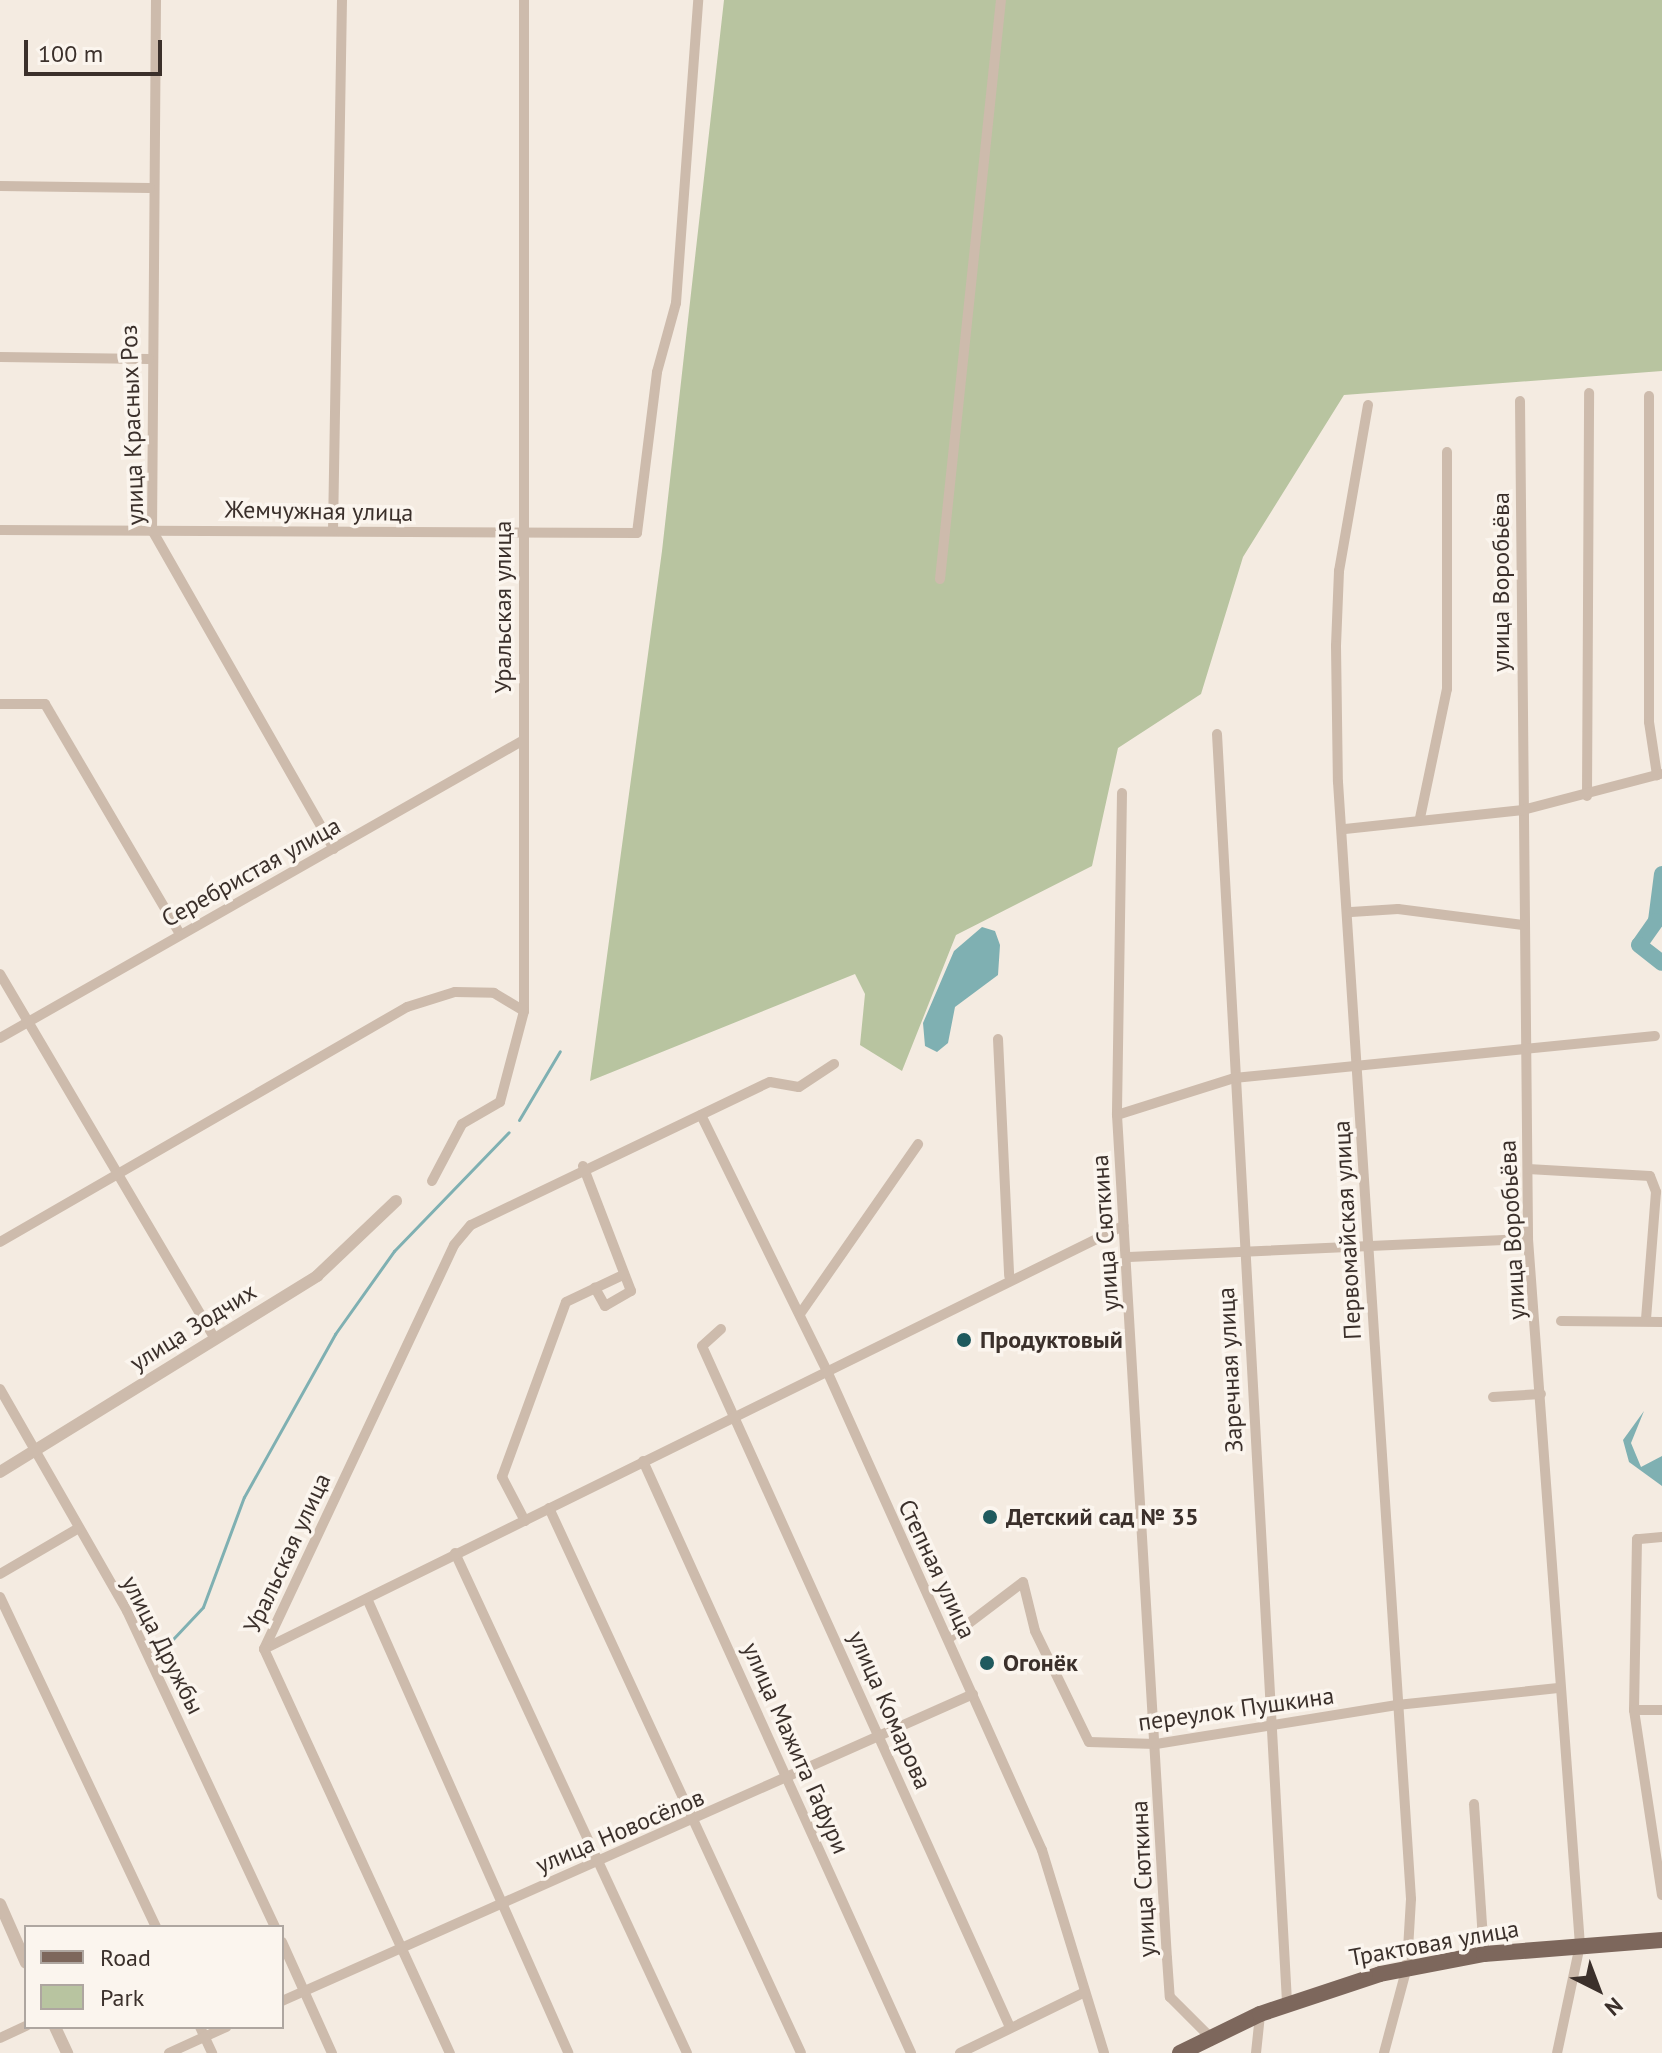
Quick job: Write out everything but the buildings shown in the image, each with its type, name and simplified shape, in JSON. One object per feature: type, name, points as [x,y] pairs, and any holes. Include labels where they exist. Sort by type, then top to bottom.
[{"type":"main road","name":"Трактовая улица","points":[[1180,2053],[1209,2036],[1287,2003],[1407,1967],[1484,1954],[1662,1940]]},
{"type":"street","name":"улица Красных Роз","points":[[156,0],[150,188],[152,530],[334,849]]},
{"type":"street","points":[[333,531],[342,0]]},
{"type":"street","name":"Уральская улица","points":[[432,1181],[462,1124],[500,1102],[524,1011],[524,0]]},
{"type":"street","name":"Жемчужная улица","points":[[0,530],[524,535],[637,533],[657,372],[676,303],[698,0]]},
{"type":"street","points":[[940,579],[1001,0]]},
{"type":"street","points":[[0,186],[150,188]]},
{"type":"street","points":[[0,357],[149,359]]},
{"type":"street","points":[[1587,796],[1589,393]]},
{"type":"street","points":[[1345,829],[1420,818],[1523,810],[1587,796],[1660,774],[1649,722],[1649,396]]},
{"type":"street","name":"улица Воробьёва","points":[[1520,401],[1528,1239],[1541,1394],[1558,1688],[1580,1945],[1557,2053]]},
{"type":"street","name":"Первомайская улица","points":[[1368,405],[1339,571],[1345,829],[1366,1245],[1411,1899],[1407,1967],[1384,2053]]},
{"type":"street","points":[[1420,818],[1447,689],[1447,452]]},
{"type":"street","points":[[0,704],[45,704],[180,934]]},
{"type":"street","name":"Заречная улица","points":[[1217,734],[1287,2003]]},
{"type":"street","name":"Серебристая улица","points":[[0,1038],[522,741]]},
{"type":"street","name":"улица Сюткина","points":[[1122,793],[1117,1115],[1123,1226],[1129,1257],[1170,1997],[1209,2036]]},
{"type":"street","points":[[1351,912],[1398,909],[1523,925]]},
{"type":"street","points":[[0,974],[215,1339]]},
{"type":"street","points":[[0,1242],[407,1007],[455,992],[494,993],[524,1011]]},
{"type":"street","points":[[1117,1115],[1234,1078],[1359,1061],[1655,1036]]},
{"type":"street","points":[[998,1039],[1009,1276]]},
{"type":"street","points":[[595,1288],[605,1306],[631,1291],[583,1166],[770,1082],[799,1087],[834,1064]]},
{"type":"street","name":"Степная улица","points":[[701,1115],[827,1371],[1042,1850],[1104,2053]]},
{"type":"street","points":[[800,1314],[918,1144]]},
{"type":"street","name":"Уральская улица","points":[[450,2053],[264,1649],[454,1245],[471,1225],[583,1166]]},
{"type":"street","points":[[1528,1169],[1650,1176],[1656,1192],[1646,1319]]},
{"type":"street","name":"улица Зодчих","points":[[0,1472],[317,1276],[396,1201]]},
{"type":"street","points":[[264,1649],[369,1603],[455,1553],[525,1521],[734,1412],[827,1371],[1009,1276],[1123,1226]]},
{"type":"street","points":[[1129,1257],[1528,1239]]},
{"type":"street","points":[[525,1521],[502,1477],[566,1302],[623,1275]]},
{"type":"street","points":[[1561,1321],[1646,1319],[1662,1322]]},
{"type":"street","name":"улица Комарова","points":[[721,1329],[702,1346],[1009,2025]]},
{"type":"street","name":"улица Дружбы","points":[[0,1389],[77,1529],[127,1611],[274,1925]]},
{"type":"street","points":[[1493,1397],[1541,1394]]},
{"type":"street","name":"улица Мажита Гафури","points":[[643,1461],[911,2053]]},
{"type":"street","points":[[549,1508],[801,2053]]},
{"type":"street","points":[[0,1574],[77,1529]]},
{"type":"street","points":[[1662,1537],[1637,1539],[1634,1710],[1662,1895]]},
{"type":"street","points":[[455,1553],[687,2053]]},
{"type":"street","name":"переулок Пушкина","points":[[948,1639],[1023,1582],[1035,1631],[1089,1742],[1156,1744],[1270,1728],[1397,1705],[1558,1688]]},
{"type":"street","points":[[0,1597],[155,1925]]},
{"type":"street","points":[[369,1603],[568,2053]]},
{"type":"street","name":"улица Новосёлов","points":[[284,2000],[788,1779],[973,1694]]},
{"type":"street","points":[[1634,1710],[1662,1710]]},
{"type":"street","points":[[1474,1804],[1484,1954]]},
{"type":"street","points":[[1,1911],[24,1959]]},
{"type":"street","points":[[284,1946],[332,2053]]},
{"type":"street","points":[[960,2053],[1009,2025],[1085,1992]]},
{"type":"street","points":[[1256,2053],[1260,2014]]},
{"type":"street","points":[[0,2038],[24,2027]]},
{"type":"street","points":[[56,2029],[67,2053]]},
{"type":"street","points":[[169,2053],[202,2032],[212,2053]]},
{"type":"green space","points":[[724,0],[1662,0],[1662,371],[1344,395],[1243,557],[1201,694],[1118,748],[1092,866],[956,935],[902,1071],[860,1045],[865,994],[855,974],[590,1081],[662,551]]},
{"type":"water","points":[[982,927],[995,931],[1000,945],[998,975],[955,1007],[948,1043],[937,1052],[925,1046],[923,1023],[954,951]]},
{"type":"water","points":[[1644,1411],[1631,1443],[1641,1467],[1662,1456],[1662,1486],[1629,1462],[1623,1440]]},
{"type":"waterway","points":[[1662,874],[1656,921],[1639,945],[1662,963]]},
{"type":"waterway","points":[[519,1120],[560,1051]]},
{"type":"waterway","points":[[157,1656],[203,1607],[244,1497],[335,1334],[394,1251],[509,1132]]},
{"type":"place","name":"Продуктовый","points":[[964,1340]]},
{"type":"place","name":"Детский сад № 35","points":[[990,1517]]},
{"type":"place","name":"Огонёк","points":[[987,1663]]}]
